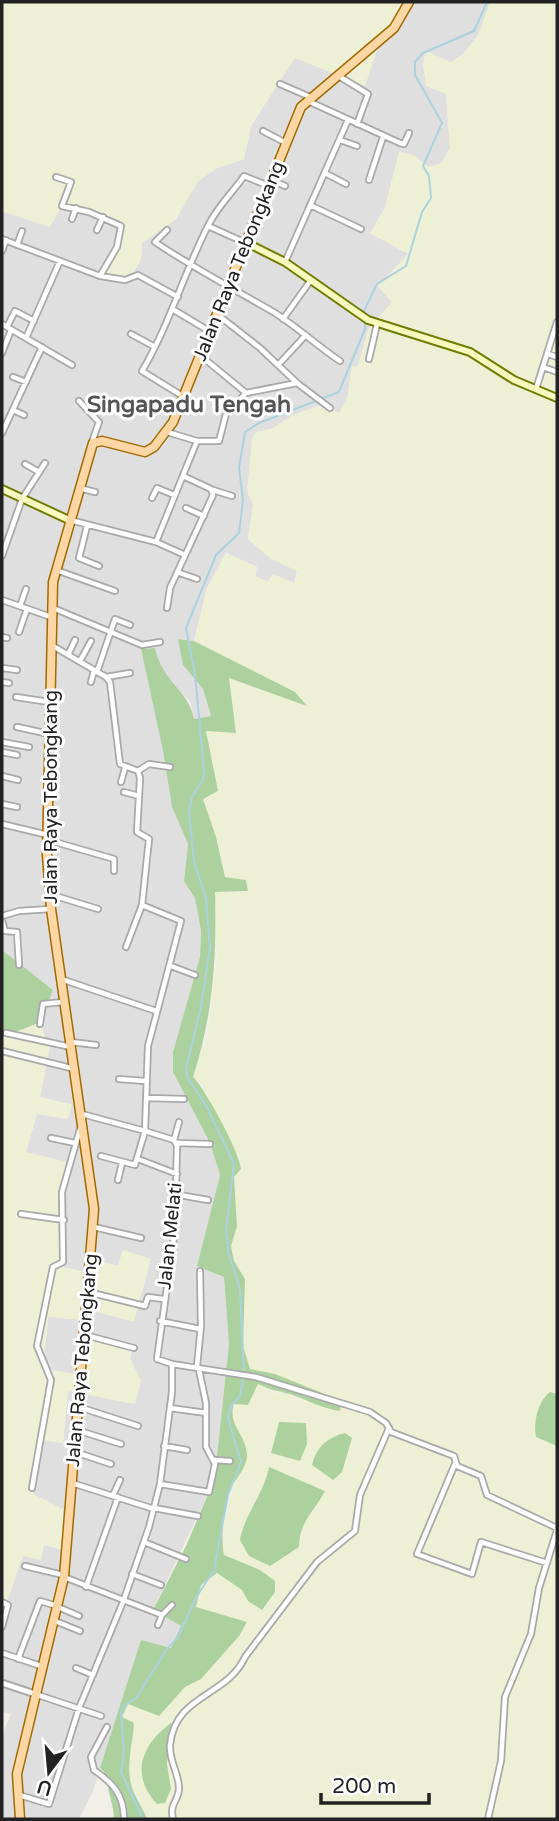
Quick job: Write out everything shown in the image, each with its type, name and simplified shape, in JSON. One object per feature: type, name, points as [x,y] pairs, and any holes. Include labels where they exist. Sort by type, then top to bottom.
[{"type":"main road","name":"Jalan Raya Tebongkang","points":[[20,1819],[17,1774],[45,1667],[64,1576],[95,1196],[49,894],[50,645],[55,570],[93,443],[102,441],[145,452],[154,447],[167,432],[218,315],[286,143],[308,99],[394,28],[408,2]]},
{"type":"main road","points":[[247,243],[285,262],[365,318],[470,352],[508,377],[557,398]]},
{"type":"main road","points":[[2,489],[69,520]]},
{"type":"street","points":[[337,75],[368,94],[357,124]]},
{"type":"street","points":[[280,84],[383,137],[401,143],[409,133]]},
{"type":"street","points":[[285,262],[348,120]]},
{"type":"street","points":[[263,131],[286,143]]},
{"type":"street","points":[[369,180],[383,137]]},
{"type":"street","points":[[340,140],[357,146]]},
{"type":"street","points":[[325,173],[346,184]]},
{"type":"street","points":[[184,397],[142,373],[174,310],[208,226],[244,176],[285,186]]},
{"type":"street","points":[[56,177],[71,181],[62,206],[103,217],[120,225],[122,229],[117,247],[100,276]]},
{"type":"street","points":[[310,205],[361,229]]},
{"type":"street","points":[[72,219],[76,208]]},
{"type":"street","points":[[97,230],[103,217]]},
{"type":"street","points":[[208,226],[247,243]]},
{"type":"street","points":[[167,230],[155,241],[190,266],[230,285],[340,361]]},
{"type":"street","points":[[17,245],[22,231]]},
{"type":"street","points":[[2,251],[4,240],[100,276],[125,280],[138,275],[178,297]]},
{"type":"street","points":[[26,338],[60,261]]},
{"type":"street","points":[[282,319],[312,280]]},
{"type":"street","points":[[174,310],[211,331]]},
{"type":"street","points":[[2,353],[7,327],[16,312],[34,321]]},
{"type":"street","points":[[218,315],[330,408]]},
{"type":"street","points":[[536,389],[557,322]]},
{"type":"street","points":[[369,359],[377,324]]},
{"type":"street","points":[[7,327],[72,365]]},
{"type":"street","points":[[131,334],[155,348]]},
{"type":"street","points":[[279,365],[304,337]]},
{"type":"street","points":[[2,430],[41,347]]},
{"type":"street","points":[[548,354],[557,357]]},
{"type":"street","points":[[201,356],[246,393]]},
{"type":"street","points":[[543,367],[557,372]]},
{"type":"street","points":[[13,377],[26,382]]},
{"type":"street","points":[[167,432],[197,441],[220,440],[226,414],[246,393],[297,383]]},
{"type":"street","points":[[79,401],[99,422],[93,443]]},
{"type":"street","points":[[13,410],[24,415]]},
{"type":"street","points":[[156,542],[197,441]]},
{"type":"street","points":[[2,556],[22,499],[45,463]]},
{"type":"street","points":[[25,464],[39,472]]},
{"type":"street","points":[[183,476],[213,490],[232,495]]},
{"type":"street","points":[[78,488],[95,492]]},
{"type":"street","points":[[152,498],[157,488],[174,495]]},
{"type":"street","points":[[167,608],[168,594],[213,490]]},
{"type":"street","points":[[186,508],[204,516]]},
{"type":"street","points":[[69,520],[156,542],[185,555]]},
{"type":"street","points":[[87,526],[79,558],[99,566]]},
{"type":"street","points":[[55,570],[114,591]]},
{"type":"street","points":[[177,572],[197,579]]},
{"type":"street","points":[[20,606],[26,589]]},
{"type":"street","points":[[2,600],[51,617]]},
{"type":"street","points":[[51,607],[149,645],[160,642]]},
{"type":"street","points":[[19,632],[27,609]]},
{"type":"street","points":[[91,682],[116,619],[130,625]]},
{"type":"street","points":[[68,655],[75,640]]},
{"type":"street","points":[[80,661],[91,640]]},
{"type":"street","points":[[50,645],[108,678],[130,673]]},
{"type":"street","points":[[2,668],[17,670]]},
{"type":"street","points":[[108,678],[120,764],[138,771],[149,764],[170,767]]},
{"type":"street","points":[[2,682],[9,682]]},
{"type":"street","points":[[16,698],[49,702]]},
{"type":"street","points":[[17,727],[49,734]]},
{"type":"street","points":[[2,742],[29,747]]},
{"type":"street","points":[[2,752],[17,755]]},
{"type":"street","points":[[121,782],[125,768]]},
{"type":"street","points":[[126,947],[142,905],[149,839],[137,832],[138,771]]},
{"type":"street","points":[[2,776],[18,780]]},
{"type":"street","points":[[124,793],[139,796]]},
{"type":"street","points":[[2,804],[17,807]]},
{"type":"street","points":[[2,824],[113,859],[114,871]]},
{"type":"street","points":[[49,894],[98,909]]},
{"type":"street","points":[[101,1156],[134,1165],[138,1159],[145,1131],[148,1046],[181,920],[142,905]]},
{"type":"street","points":[[19,965],[17,932],[5,931],[2,919],[19,911],[51,909]]},
{"type":"street","points":[[171,966],[195,975]]},
{"type":"street","points":[[61,979],[156,1011]]},
{"type":"street","points":[[40,1024],[43,1004],[65,1002]]},
{"type":"street","points":[[6,1033],[71,1045],[96,1045]]},
{"type":"street","points":[[2,1051],[75,1069]]},
{"type":"street","points":[[120,1079],[145,1081]]},
{"type":"street","points":[[147,1098],[184,1099]]},
{"type":"street","points":[[82,1114],[175,1141],[210,1144]]},
{"type":"street","name":"Jalan Melati","points":[[172,1364],[158,1361],[160,1321],[175,1229],[175,1141],[179,1122]]},
{"type":"street","points":[[32,1488],[51,1380],[45,1372],[38,1342],[53,1267],[63,1262],[62,1192],[75,1143],[84,1126]]},
{"type":"street","points":[[51,1138],[75,1143]]},
{"type":"street","points":[[138,1159],[177,1174]]},
{"type":"street","points":[[118,1180],[122,1163]]},
{"type":"street","points":[[174,1194],[208,1200]]},
{"type":"street","points":[[21,1214],[64,1220]]},
{"type":"street","points":[[93,1227],[141,1238]]},
{"type":"street","points":[[200,1271],[198,1368],[206,1413],[207,1452],[215,1460],[230,1461]]},
{"type":"street","points":[[88,1292],[145,1306],[149,1296],[163,1299]]},
{"type":"street","points":[[160,1321],[200,1329]]},
{"type":"street","points":[[85,1335],[134,1348]]},
{"type":"street","points":[[18,1794],[49,1804],[79,1708],[123,1602],[160,1484],[170,1408],[172,1364],[256,1377],[344,1402],[370,1412],[391,1432],[454,1456],[456,1464],[417,1554],[472,1574],[481,1542],[547,1563]]},
{"type":"street","points":[[78,1407],[138,1426]]},
{"type":"street","points":[[170,1408],[206,1413]]},
{"type":"street","points":[[173,1819],[170,1809],[179,1789],[170,1746],[176,1723],[185,1709],[238,1674],[245,1657],[317,1562],[355,1531],[360,1495],[388,1428]]},
{"type":"street","points":[[76,1430],[121,1444]]},
{"type":"street","points":[[164,1446],[187,1450]]},
{"type":"street","points":[[74,1452],[111,1464]]},
{"type":"street","points":[[160,1484],[209,1492],[215,1477],[215,1460]]},
{"type":"street","points":[[456,1464],[481,1476],[487,1495],[557,1529],[531,1634],[505,1697],[501,1761],[488,1819]]},
{"type":"street","points":[[86,1587],[120,1480]]},
{"type":"street","points":[[72,1483],[154,1509],[198,1516]]},
{"type":"street","points":[[144,1542],[186,1559]]},
{"type":"street","points":[[25,1566],[64,1576],[123,1602],[162,1615]]},
{"type":"street","points":[[132,1574],[161,1585]]},
{"type":"street","points":[[18,1659],[40,1601],[79,1616]]},
{"type":"street","points":[[2,1602],[8,1605],[2,1627]]},
{"type":"street","points":[[158,1625],[162,1615],[172,1605]]},
{"type":"street","points":[[55,1621],[80,1631]]},
{"type":"street","points":[[2,1653],[45,1667]]},
{"type":"street","points":[[76,1668],[93,1675]]},
{"type":"street","points":[[2,1683],[102,1716]]},
{"type":"street","points":[[107,1727],[91,1757],[94,1770],[113,1783],[124,1804],[124,1819]]},
{"type":"shaded area","points":[[403,2],[490,2],[479,34],[464,53],[450,63],[425,51],[446,94],[450,148],[442,163],[428,167],[414,155],[399,153],[385,208],[370,233],[409,254],[378,286],[392,302],[368,330],[358,367],[352,366],[348,396],[339,414],[321,405],[291,416],[272,429],[257,432],[247,491],[253,505],[248,539],[270,558],[297,571],[294,583],[268,582],[255,576],[257,567],[226,553],[207,588],[194,641],[179,639],[183,665],[203,689],[211,716],[194,719],[191,703],[159,667],[155,649],[141,649],[172,807],[188,844],[184,881],[195,898],[201,931],[200,957],[173,1052],[173,1071],[210,1143],[220,1175],[197,1265],[224,1277],[229,1344],[216,1465],[209,1492],[153,1610],[182,1626],[171,1648],[141,1641],[93,1791],[79,1819],[2,1819],[2,1735],[11,1714],[2,1712],[2,1615],[23,1556],[44,1545],[62,1550],[33,1495],[42,1439],[63,1443],[68,1390],[135,1404],[113,1341],[88,1334],[83,1375],[43,1369],[48,1316],[82,1308],[151,1259],[123,1250],[118,1266],[95,1260],[94,1268],[85,1272],[63,1267],[61,1190],[26,1152],[37,1113],[72,1105],[40,1097],[50,1045],[62,1045],[44,1037],[41,1022],[53,990],[2,950],[2,211],[50,227],[64,202],[84,206],[125,224],[117,251],[141,259],[142,243],[176,219],[198,181],[217,168],[244,159],[251,126],[295,57],[364,85],[378,47],[398,16]]},
{"type":"green space","points":[[2,2],[403,2],[398,16],[378,47],[365,86],[295,58],[251,126],[244,159],[217,168],[198,181],[176,219],[142,243],[141,259],[131,277],[116,278],[103,276],[117,251],[124,224],[84,206],[64,202],[50,227],[2,211]]},
{"type":"green space","points":[[490,2],[557,2],[557,1394],[550,1392],[536,1437],[557,1446],[557,1819],[147,1819],[131,1786],[129,1765],[133,1741],[122,1718],[128,1703],[173,1698],[185,1686],[201,1678],[246,1622],[196,1608],[201,1585],[217,1573],[242,1590],[248,1601],[245,1564],[224,1555],[220,1541],[243,1442],[231,1414],[234,1404],[258,1383],[275,1393],[289,1394],[304,1402],[295,1384],[275,1374],[250,1369],[243,1346],[245,1279],[234,1261],[231,1246],[237,1226],[234,1177],[241,1160],[228,1140],[203,1086],[193,1077],[207,1036],[217,957],[215,892],[247,892],[225,877],[203,798],[218,790],[206,730],[236,733],[228,678],[305,705],[295,692],[194,641],[207,588],[226,553],[257,567],[255,576],[268,582],[273,574],[295,583],[297,571],[270,558],[248,539],[253,505],[247,491],[252,439],[256,432],[272,429],[291,416],[321,405],[339,413],[348,396],[352,366],[358,367],[368,330],[392,302],[378,286],[408,254],[370,233],[385,208],[399,152],[414,155],[429,167],[442,163],[450,148],[446,94],[426,86],[423,65],[425,50],[450,62],[464,54],[479,34]],"holes":[[[266,1484],[315,1510],[303,1520],[299,1547],[254,1501]],[[170,1747],[167,1764],[171,1789],[150,1797]]]},
{"type":"green space","points":[[178,639],[194,641],[295,692],[307,706],[229,678],[236,733],[206,731],[218,791],[203,799],[216,837],[225,877],[246,880],[248,891],[215,892],[212,986],[205,1031],[193,1077],[222,1122],[241,1169],[234,1177],[237,1226],[231,1246],[234,1261],[245,1279],[243,1346],[250,1369],[275,1374],[342,1401],[340,1411],[333,1410],[258,1384],[248,1405],[234,1404],[233,1418],[247,1456],[245,1466],[230,1490],[226,1505],[224,1555],[260,1570],[275,1581],[275,1592],[262,1610],[248,1601],[242,1590],[217,1573],[201,1585],[196,1607],[247,1622],[239,1636],[201,1679],[185,1687],[159,1716],[128,1704],[122,1717],[134,1723],[129,1762],[131,1784],[147,1819],[114,1819],[108,1776],[100,1768],[141,1640],[171,1648],[181,1626],[153,1610],[186,1546],[209,1492],[216,1465],[229,1344],[224,1277],[197,1266],[220,1175],[210,1143],[173,1072],[173,1052],[200,957],[201,931],[195,898],[184,881],[188,844],[172,807],[141,649],[155,648],[158,660],[187,700],[194,719],[211,716],[203,689],[183,665]]},
{"type":"green space","points":[[2,950],[53,990],[41,1022],[2,1037]]},
{"type":"green space","points":[[41,1022],[45,1037],[64,1045],[50,1045],[40,1097],[72,1105],[68,1119],[37,1114],[26,1152],[67,1162],[61,1190],[63,1267],[85,1272],[93,1268],[95,1260],[118,1266],[123,1250],[151,1259],[134,1322],[82,1308],[80,1320],[48,1317],[43,1369],[83,1375],[88,1334],[134,1343],[130,1358],[141,1381],[135,1404],[68,1391],[63,1443],[42,1440],[33,1494],[63,1509],[63,1550],[44,1545],[41,1560],[23,1556],[3,1613],[2,1037]]},
{"type":"green space","points":[[550,1392],[557,1394],[557,1446],[536,1437],[537,1412]]},
{"type":"green space","points":[[279,1422],[306,1423],[307,1444],[300,1461],[271,1453]]},
{"type":"green space","points":[[345,1433],[352,1438],[342,1472],[333,1480],[312,1465],[316,1453],[324,1444]]},
{"type":"green space","points":[[269,1467],[325,1491],[305,1523],[299,1547],[270,1566],[249,1556],[240,1540]]},
{"type":"green space","points":[[171,1723],[167,1764],[171,1789],[165,1803],[157,1804],[144,1782],[143,1761],[152,1741]]},
{"type":"waterway","points":[[363,313],[377,284],[406,266],[422,212],[431,198],[429,176],[423,166],[442,123],[415,75],[415,62],[423,53],[474,31],[487,2]]},
{"type":"waterway","points":[[244,1373],[240,1289],[229,1255],[226,1231],[234,1164],[206,1105],[188,1079],[186,1069],[201,1006],[210,948],[206,899],[194,861],[189,813],[192,797],[203,779],[204,771],[195,674],[186,628],[216,555],[239,533],[243,500],[239,468],[245,432],[259,423],[339,392],[365,329],[365,322]]},
{"type":"waterway","points":[[143,1819],[121,1772],[124,1752],[121,1713],[124,1706],[136,1698],[167,1649],[178,1637],[197,1596],[214,1570],[228,1495],[241,1462],[228,1418],[231,1406],[240,1396],[243,1378]]},
{"type":"district","name":"Singapadu Tengah","points":[[189,405]]}]
